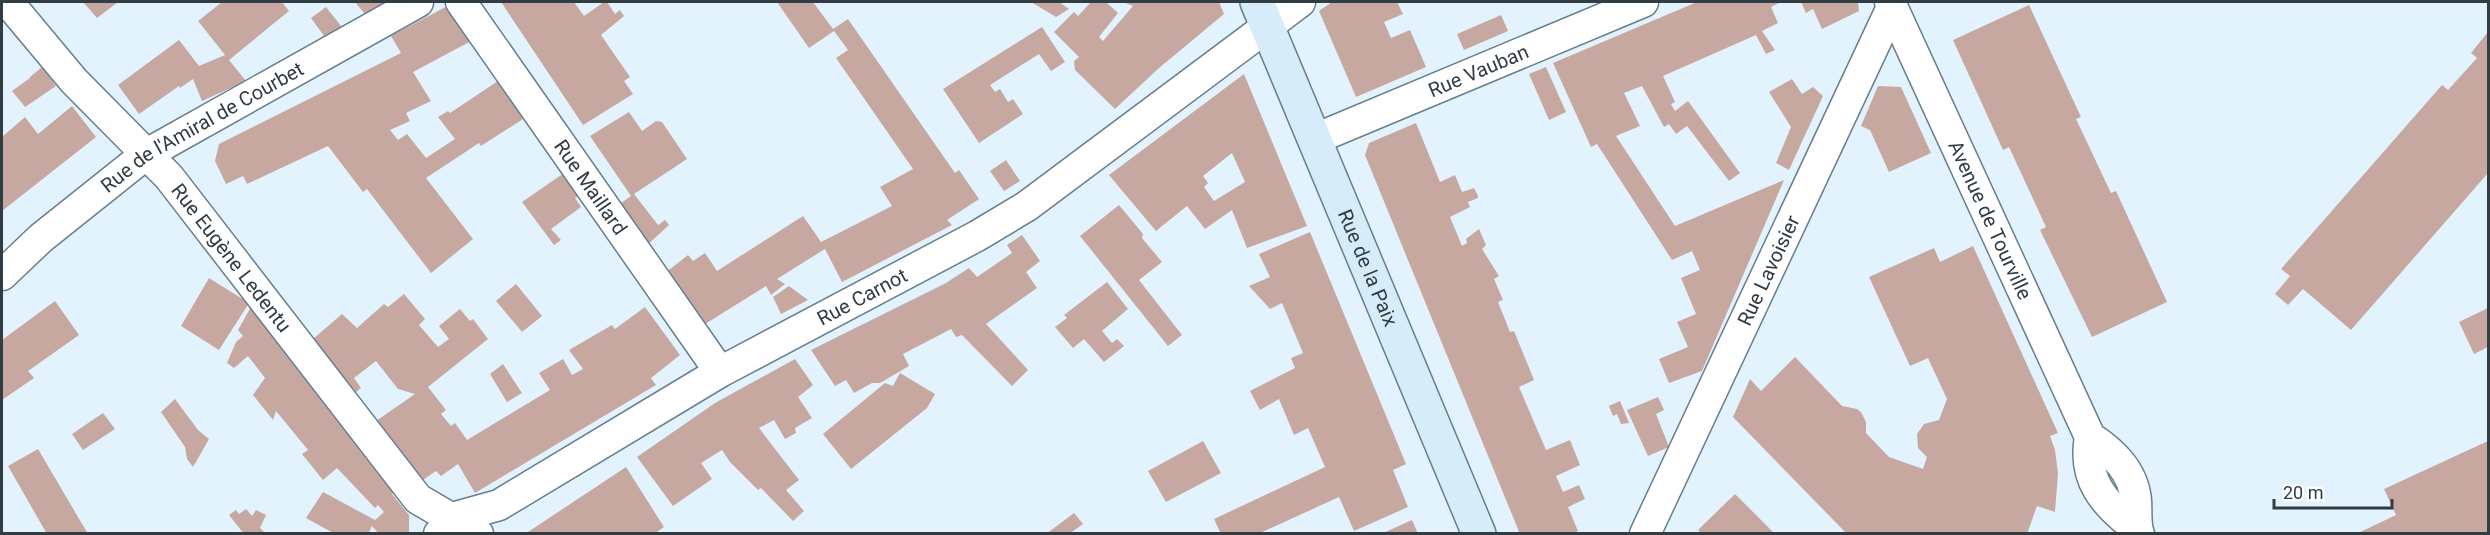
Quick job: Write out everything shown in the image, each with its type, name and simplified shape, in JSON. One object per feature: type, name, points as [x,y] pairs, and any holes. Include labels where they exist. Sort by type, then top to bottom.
[{"type":"main road","name":"Rue de la Paix","points":[[1262,13],[1479,534]]},
{"type":"street","name":"Rue Eugène Ledentu","points":[[8,2],[74,81],[169,177],[418,499],[444,526],[478,534]]},
{"type":"street","name":"Rue de l'Amiral de Courbet","points":[[2,275],[41,238],[145,155],[418,2]]},
{"type":"street","name":"Rue Maillard","points":[[461,2],[720,372]]},
{"type":"street","name":"Rue Carnot","points":[[444,526],[500,505],[720,372],[977,236],[1027,206],[1262,13],[1300,2]]},
{"type":"street","name":"Rue Vauban","points":[[1315,139],[1643,2]]},
{"type":"street","name":"Avenue de Tourville","points":[[1891,4],[2090,437],[2087,453],[2090,471],[2097,489],[2138,531]]},
{"type":"street","name":"Rue Lavoisier","points":[[1646,534],[1891,4]]},
{"type":"building","points":[[83,2],[118,2],[97,18]]},
{"type":"building","points":[[222,2],[282,2],[289,11],[229,60],[246,81],[202,101],[193,79],[139,114],[118,85],[179,40],[199,66],[225,55],[198,21]]},
{"type":"building","points":[[355,2],[397,2],[368,18]]},
{"type":"building","points":[[501,2],[574,2],[584,16],[604,2],[607,2],[615,14],[620,10],[624,16],[601,35],[630,77],[624,81],[633,94],[583,125]]},
{"type":"building","points":[[777,2],[813,2],[833,29],[848,19],[955,173],[959,170],[979,199],[947,220],[952,225],[842,282],[825,249],[777,279],[785,284],[771,295],[766,286],[702,326],[665,273],[688,255],[693,261],[705,253],[717,271],[803,216],[821,242],[892,206],[880,187],[913,169],[836,58],[848,50],[834,31],[809,48]]},
{"type":"building","points":[[1031,2],[1059,2],[1069,9],[1056,17]]},
{"type":"building","points":[[1091,2],[1106,2],[1118,13],[1099,37],[1103,41],[1133,6],[1123,2],[1219,2],[1224,14],[1159,68],[1115,109],[1075,70],[1074,61],[1079,57],[1054,32],[1074,12],[1078,16]]},
{"type":"building","points":[[1332,2],[1397,2],[1403,14],[1384,22],[1391,38],[1410,30],[1426,67],[1356,97],[1319,11]]},
{"type":"building","points":[[1697,2],[1781,2],[1771,7],[1778,23],[1762,31],[1775,50],[1766,54],[1756,35],[1663,76],[1675,102],[1671,104],[1675,111],[1688,101],[1740,173],[1729,181],[1687,126],[1676,134],[1669,124],[1664,127],[1642,86],[1624,93],[1640,126],[1616,136],[1675,226],[1784,180],[1702,371],[1669,383],[1659,359],[1688,347],[1677,322],[1696,314],[1681,278],[1700,270],[1692,251],[1672,260],[1597,144],[1591,147],[1553,63]]},
{"type":"building","points":[[1801,2],[1858,2],[1859,11],[1822,29],[1813,9],[1806,13]]},
{"type":"building","points":[[453,3],[475,39],[413,72],[431,101],[406,113],[410,121],[390,130],[398,140],[407,134],[426,158],[455,139],[438,117],[448,111],[450,113],[498,81],[523,119],[481,146],[479,143],[426,178],[473,239],[431,273],[367,189],[363,192],[328,146],[247,184],[243,176],[226,184],[215,161],[219,144],[401,53],[391,36]]},
{"type":"building","points":[[2029,5],[2081,117],[2076,119],[2111,193],[2116,191],[2167,302],[2092,337],[2040,230],[2046,227],[2009,147],[2003,150],[1953,40]]},
{"type":"building","points":[[326,7],[345,31],[327,40],[311,18]]},
{"type":"building","points":[[1501,15],[1508,31],[1464,50],[1457,34]]},
{"type":"building","points":[[1042,27],[1065,62],[1051,71],[1039,54],[990,85],[995,92],[1000,89],[1008,102],[1013,99],[1023,114],[979,143],[943,89]]},
{"type":"building","points":[[2488,32],[2488,173],[2351,330],[2303,289],[2288,305],[2275,294],[2290,276],[2281,269],[2442,85],[2448,90],[2477,58],[2471,53]]},
{"type":"building","points":[[42,67],[56,86],[25,107],[12,91]]},
{"type":"building","points":[[1546,67],[1566,112],[1549,120],[1529,74]]},
{"type":"building","points":[[1244,74],[1307,226],[1247,248],[1232,210],[1205,229],[1187,206],[1156,231],[1109,175]],"holes":[[[1232,153],[1245,182],[1214,201],[1204,187],[1208,183],[1203,176]]]},
{"type":"building","points":[[1792,79],[1802,94],[1813,87],[1823,96],[1789,170],[1776,163],[1791,127],[1769,92]]},
{"type":"building","points":[[1878,86],[1901,87],[1931,153],[1889,172],[1870,130],[1861,126]]},
{"type":"building","points":[[72,106],[96,137],[2,211],[2,137],[25,117],[38,134]]},
{"type":"building","points":[[629,112],[642,131],[656,121],[662,122],[687,159],[634,194],[658,225],[665,220],[669,225],[644,248],[614,208],[631,196],[590,136]]},
{"type":"building","points":[[1416,123],[1440,182],[1455,175],[1462,192],[1474,188],[1478,196],[1468,202],[1470,207],[1450,217],[1462,246],[1467,243],[1466,239],[1479,229],[1486,245],[1482,249],[1499,276],[1494,279],[1503,300],[1498,302],[1510,332],[1514,331],[1534,380],[1519,387],[1546,450],[1570,440],[1580,465],[1556,476],[1563,492],[1579,485],[1585,499],[1568,507],[1578,531],[1572,534],[1520,534],[1365,155],[1369,143]]},
{"type":"building","points":[[1006,160],[1020,181],[1004,191],[990,171]]},
{"type":"building","points":[[564,173],[580,195],[575,198],[581,207],[551,229],[561,240],[554,245],[522,202]]},
{"type":"building","points":[[1119,205],[1162,262],[1139,280],[1182,335],[1168,346],[1080,236]]},
{"type":"building","points":[[1310,232],[1406,464],[1393,470],[1408,507],[1354,531],[1339,497],[1258,534],[1221,534],[1214,519],[1325,467],[1308,428],[1294,435],[1279,399],[1260,410],[1250,391],[1295,368],[1291,358],[1303,353],[1282,303],[1270,309],[1249,286],[1270,277],[1259,254]]},
{"type":"building","points":[[1022,235],[1040,261],[1026,272],[1037,288],[986,324],[1028,370],[1012,386],[962,335],[956,337],[951,329],[903,354],[909,366],[880,383],[872,383],[854,393],[846,380],[835,386],[811,350],[946,283],[969,268],[977,277],[1012,253],[1007,245]]},
{"type":"building","points":[[1973,246],[2058,433],[2050,436],[2055,450],[2058,473],[2055,512],[2037,506],[2027,534],[1847,534],[1733,417],[1750,379],[1761,391],[1795,357],[1842,406],[1861,412],[1866,422],[1866,433],[1889,457],[1923,469],[1927,457],[1918,448],[1917,434],[1924,424],[1939,420],[1947,399],[1928,358],[1910,366],[1869,277],[1934,248],[1940,262]]},
{"type":"building","points":[[209,278],[249,303],[219,350],[181,326]]},
{"type":"building","points":[[1107,282],[1128,309],[1102,331],[1112,343],[1117,339],[1124,346],[1104,362],[1084,339],[1073,348],[1055,327],[1067,318],[1064,315]]},
{"type":"building","points":[[516,284],[542,316],[522,332],[496,301]]},
{"type":"building","points":[[789,286],[808,300],[781,314],[773,297]]},
{"type":"building","points":[[404,294],[425,319],[419,325],[438,347],[449,339],[439,326],[460,309],[470,321],[473,319],[488,339],[428,387],[446,410],[441,414],[451,426],[455,423],[467,440],[550,390],[539,373],[563,359],[572,375],[583,369],[569,350],[612,325],[615,329],[645,307],[680,355],[651,378],[656,385],[475,493],[458,464],[441,476],[436,471],[423,480],[376,421],[415,394],[398,389],[376,361],[354,378],[361,388],[355,393],[313,339],[342,314],[357,328],[384,304],[388,307]]},
{"type":"building","points":[[55,301],[79,335],[28,371],[34,378],[2,400],[2,340]]},
{"type":"building","points":[[252,305],[397,489],[392,494],[409,515],[409,532],[379,534],[372,526],[368,534],[335,534],[306,518],[323,492],[375,520],[384,512],[378,505],[375,508],[337,468],[323,480],[302,454],[308,450],[276,411],[273,420],[253,395],[265,378],[248,356],[234,368],[227,363],[236,342],[243,336],[238,330]]},
{"type":"building","points":[[2488,308],[2488,347],[2474,354],[2459,322]]},
{"type":"building","points":[[795,359],[813,385],[798,397],[812,418],[795,428],[796,433],[785,439],[774,420],[759,428],[799,480],[786,490],[804,511],[793,521],[761,488],[758,490],[730,462],[722,450],[701,463],[712,479],[673,506],[637,457],[715,403]]},
{"type":"building","points":[[503,364],[522,393],[507,402],[490,374]]},
{"type":"building","points":[[900,373],[935,394],[927,408],[851,469],[823,434],[885,383],[893,386]]},
{"type":"building","points":[[1658,397],[1664,410],[1656,414],[1669,447],[1648,456],[1627,410]]},
{"type":"building","points":[[175,399],[198,430],[209,439],[193,467],[187,459],[185,447],[161,412]]},
{"type":"building","points":[[1620,401],[1629,423],[1621,424],[1617,414],[1613,416],[1609,406]]},
{"type":"building","points":[[103,413],[115,429],[83,450],[72,434]]},
{"type":"building","points":[[1203,441],[1221,473],[1166,502],[1148,471]]},
{"type":"building","points":[[2488,441],[2488,534],[2356,534],[2396,515],[2384,489]]},
{"type":"building","points":[[38,449],[88,534],[47,534],[8,466]]},
{"type":"building","points":[[626,467],[664,527],[654,534],[525,534]]},
{"type":"building","points":[[1735,494],[1775,534],[1702,534],[1698,530]]},
{"type":"building","points":[[246,509],[252,516],[256,510],[266,515],[260,528],[266,534],[244,534],[229,515],[236,510],[239,514]]},
{"type":"building","points":[[1074,513],[1083,524],[1069,534],[1046,534]]},
{"type":"building","points":[[1412,520],[1418,534],[1381,534]]}]
